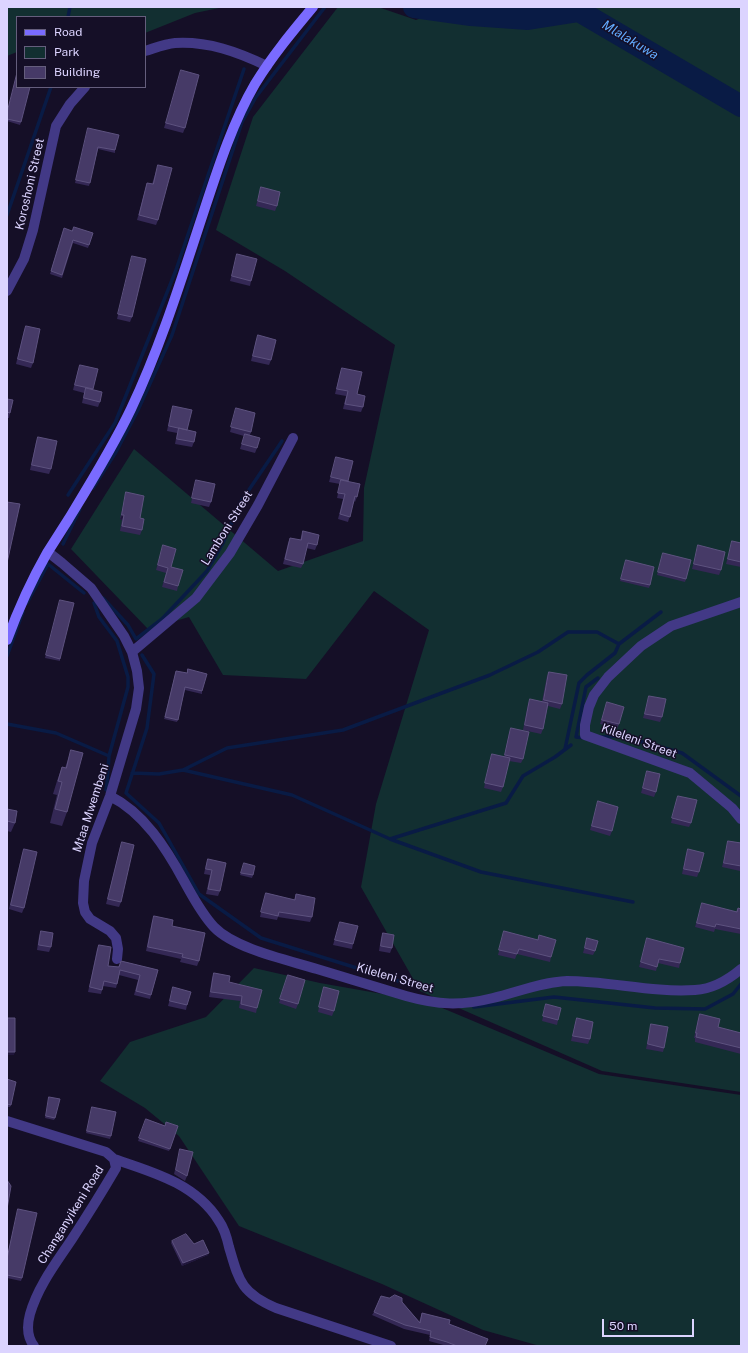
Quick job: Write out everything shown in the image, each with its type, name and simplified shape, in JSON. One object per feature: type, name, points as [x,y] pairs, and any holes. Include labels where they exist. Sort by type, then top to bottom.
[{"type":"street","points":[[7,640],[22,603],[48,552],[91,482],[134,402],[153,358],[174,302],[226,148],[242,109],[255,84],[267,66],[313,7]]},
{"type":"street","points":[[146,51],[174,43],[205,44],[234,52],[267,66]]},
{"type":"street","name":"Koroshoni Street","points":[[7,291],[24,259],[33,230],[56,126],[70,104],[84,88]]},
{"type":"street","name":"Lamboni Street","points":[[132,652],[196,598],[211,579],[230,553],[258,505],[293,438]]},
{"type":"street","name":"Mtaa Mwembeni","points":[[48,552],[91,588],[124,636],[132,652],[137,671],[139,688],[136,708],[110,796],[92,843],[84,880],[84,912],[90,919],[110,931],[116,938],[118,949],[117,959]]},
{"type":"street","name":"Kileleni Street","points":[[741,602],[671,626],[641,646],[608,677],[594,695],[589,707],[584,735],[690,774],[732,808],[741,819]]},
{"type":"street","name":"Kileleni Street","points":[[110,796],[126,805],[147,825],[171,860],[199,908],[214,927],[221,933],[252,949],[427,1002],[446,1004],[469,1003],[544,984],[567,981],[696,990],[715,986],[733,977],[741,969]]},
{"type":"street","name":"Changanyikeni Road","points":[[7,1121],[106,1152],[114,1159],[116,1168],[38,1292],[30,1314],[28,1328],[30,1340],[34,1346]]},
{"type":"street","points":[[114,1159],[171,1179],[205,1203],[220,1222],[228,1241],[238,1276],[248,1291],[262,1302],[391,1346]]},
{"type":"green space","points":[[7,7],[224,7],[195,13],[146,33],[146,16],[16,16],[16,52],[7,56]]},
{"type":"green space","points":[[338,7],[378,7],[416,20],[447,7],[741,7],[741,1092],[602,1071],[420,991],[361,887],[376,804],[429,630],[374,591],[306,679],[223,675],[189,617],[148,629],[71,549],[134,449],[278,571],[363,541],[364,488],[395,345],[285,271],[216,230],[253,117]]},
{"type":"green space","points":[[254,968],[320,983],[428,1002],[599,1074],[741,1095],[741,1346],[540,1346],[483,1330],[382,1284],[239,1226],[179,1136],[145,1108],[100,1081],[130,1042],[206,1017]]},
{"type":"building","points":[[181,70],[199,75],[185,128],[166,123]]},
{"type":"building","points":[[16,77],[16,88],[30,88],[21,122],[7,119],[7,113]]},
{"type":"building","points":[[88,128],[119,135],[115,150],[98,147],[90,183],[76,180]]},
{"type":"building","points":[[158,165],[172,168],[158,220],[139,215],[147,183],[153,184]]},
{"type":"building","points":[[261,187],[280,192],[277,206],[258,201]]},
{"type":"building","points":[[74,227],[93,233],[89,245],[73,240],[62,275],[51,271],[64,228],[72,231]]},
{"type":"building","points":[[237,254],[257,259],[251,281],[232,276]]},
{"type":"building","points":[[132,256],[146,259],[132,317],[118,314]]},
{"type":"building","points":[[26,326],[40,329],[33,363],[18,359]]},
{"type":"building","points":[[258,335],[276,340],[271,360],[253,356]]},
{"type":"building","points":[[80,365],[98,369],[93,389],[75,385]]},
{"type":"building","points":[[342,368],[362,372],[357,394],[365,396],[363,407],[345,404],[348,391],[337,389]]},
{"type":"building","points":[[86,388],[102,392],[100,402],[84,398]]},
{"type":"building","points":[[7,399],[13,400],[10,413],[7,412]]},
{"type":"building","points":[[173,406],[192,410],[187,430],[169,426]]},
{"type":"building","points":[[236,408],[255,413],[251,432],[231,427]]},
{"type":"building","points":[[179,428],[196,432],[194,442],[177,439]]},
{"type":"building","points":[[245,434],[260,438],[257,448],[242,444]]},
{"type":"building","points":[[38,437],[57,441],[51,469],[32,465]]},
{"type":"building","points":[[336,457],[353,461],[348,481],[331,477]]},
{"type":"building","points":[[196,480],[215,484],[211,502],[192,498]]},
{"type":"building","points":[[341,480],[360,484],[357,497],[355,496],[350,517],[340,514],[345,494],[338,493]]},
{"type":"building","points":[[126,492],[144,496],[140,518],[144,519],[142,530],[122,526],[124,515],[122,515]]},
{"type":"building","points":[[7,502],[20,504],[7,563]]},
{"type":"building","points":[[303,531],[319,535],[317,545],[308,543],[303,564],[285,559],[290,538],[301,540]]},
{"type":"building","points":[[732,541],[741,543],[741,562],[728,559]]},
{"type":"building","points":[[163,545],[176,549],[171,567],[183,570],[178,586],[164,582],[168,568],[158,565]]},
{"type":"building","points":[[698,545],[725,552],[721,570],[694,564]]},
{"type":"building","points":[[663,553],[691,560],[686,579],[658,572]]},
{"type":"building","points":[[626,560],[654,567],[650,585],[621,579]]},
{"type":"building","points":[[60,600],[74,603],[60,659],[46,655]]},
{"type":"building","points":[[188,669],[207,674],[202,691],[185,687],[178,720],[165,717],[176,671],[187,673]]},
{"type":"building","points":[[549,672],[567,675],[562,704],[544,700]]},
{"type":"building","points":[[649,696],[666,699],[662,717],[645,714]]},
{"type":"building","points":[[530,699],[548,703],[543,729],[525,725]]},
{"type":"building","points":[[607,702],[624,707],[619,724],[602,720]]},
{"type":"building","points":[[511,728],[529,732],[523,759],[505,755]]},
{"type":"building","points":[[71,750],[83,753],[67,812],[55,809],[62,782],[58,781],[62,767],[66,768]]},
{"type":"building","points":[[492,754],[510,758],[503,787],[485,783]]},
{"type":"building","points":[[647,771],[660,774],[656,792],[643,788]]},
{"type":"building","points":[[678,796],[697,800],[691,823],[672,818]]},
{"type":"building","points":[[598,801],[618,807],[612,831],[592,826]]},
{"type":"building","points":[[7,809],[17,811],[15,823],[7,821]]},
{"type":"building","points":[[728,841],[741,843],[741,866],[724,863]]},
{"type":"building","points":[[122,842],[134,845],[121,902],[108,899]]},
{"type":"building","points":[[24,849],[37,852],[24,908],[11,905]]},
{"type":"building","points":[[688,849],[704,853],[699,872],[684,869]]},
{"type":"building","points":[[208,859],[226,863],[220,891],[208,889],[212,870],[206,869]]},
{"type":"building","points":[[244,863],[255,866],[253,875],[241,873]]},
{"type":"building","points":[[266,893],[295,900],[296,894],[315,898],[312,917],[279,912],[278,916],[261,912]]},
{"type":"building","points":[[702,903],[737,912],[738,908],[741,909],[741,929],[716,924],[715,927],[697,923]]},
{"type":"building","points":[[154,916],[173,920],[172,926],[205,933],[199,961],[182,957],[183,954],[148,947]]},
{"type":"building","points":[[340,922],[358,926],[353,944],[335,940]]},
{"type":"building","points":[[41,931],[53,933],[51,947],[39,945]]},
{"type":"building","points":[[504,931],[538,940],[539,935],[556,940],[551,957],[519,949],[517,954],[499,950]]},
{"type":"building","points":[[383,933],[394,935],[392,948],[381,946]]},
{"type":"building","points":[[587,938],[598,941],[595,951],[585,948]]},
{"type":"building","points":[[647,938],[684,948],[680,963],[659,959],[657,967],[641,962]]},
{"type":"building","points":[[99,945],[111,947],[108,966],[119,967],[121,961],[158,970],[151,995],[136,991],[140,975],[120,970],[117,984],[104,981],[102,990],[90,987]]},
{"type":"building","points":[[214,973],[230,976],[229,982],[262,990],[257,1008],[241,1004],[242,996],[211,992]]},
{"type":"building","points":[[288,975],[305,980],[298,1004],[280,999]]},
{"type":"building","points":[[173,987],[191,992],[187,1005],[170,1001]]},
{"type":"building","points":[[324,987],[339,991],[334,1011],[319,1007]]},
{"type":"building","points":[[546,1004],[561,1008],[558,1020],[543,1016]]},
{"type":"building","points":[[700,1014],[720,1019],[718,1027],[741,1033],[741,1048],[696,1037]]},
{"type":"building","points":[[7,1018],[15,1018],[15,1052],[7,1052]]},
{"type":"building","points":[[577,1018],[593,1022],[590,1039],[573,1036]]},
{"type":"building","points":[[651,1024],[668,1027],[664,1048],[648,1044]]},
{"type":"building","points":[[7,1079],[16,1082],[11,1105],[7,1104]]},
{"type":"building","points":[[49,1097],[60,1099],[55,1118],[46,1116]]},
{"type":"building","points":[[92,1107],[116,1112],[111,1136],[87,1131]]},
{"type":"building","points":[[146,1119],[165,1126],[166,1122],[178,1126],[170,1149],[139,1138]]},
{"type":"building","points":[[180,1149],[193,1152],[187,1176],[176,1170]]},
{"type":"building","points":[[7,1180],[11,1186],[7,1209]]},
{"type":"building","points":[[18,1209],[37,1213],[22,1278],[7,1275],[7,1259]]},
{"type":"building","points":[[186,1234],[194,1244],[203,1240],[209,1253],[183,1263],[172,1241]]},
{"type":"building","points":[[395,1295],[402,1298],[402,1302],[420,1323],[422,1313],[450,1320],[449,1324],[488,1339],[485,1346],[457,1346],[430,1337],[431,1331],[405,1325],[374,1312],[381,1296],[389,1298]]},
{"type":"waterway","points":[[68,16],[70,7]]},
{"type":"waterway","points":[[93,488],[116,452],[138,410],[172,335],[242,122],[256,97],[325,7]]},
{"type":"waterway","name":"Mlalakuwa","points":[[414,7],[471,15],[528,19],[579,11],[741,106]]},
{"type":"waterway","points":[[68,495],[115,423],[176,270],[244,69]]},
{"type":"waterway","points":[[7,215],[51,88]]},
{"type":"waterway","points":[[103,598],[128,625],[136,639],[162,619],[207,571],[223,543],[240,503],[282,441]]},
{"type":"waterway","points":[[63,544],[80,509]]},
{"type":"waterway","points":[[27,603],[48,564],[84,593]]},
{"type":"waterway","points":[[94,603],[99,617],[117,641],[128,677],[128,687],[109,756],[106,790]]},
{"type":"waterway","points":[[7,656],[23,612]]},
{"type":"waterway","points":[[565,749],[579,683],[615,653],[619,644],[661,612]]},
{"type":"waterway","points":[[183,770],[227,748],[343,730],[490,675],[538,652],[568,632],[597,632],[619,644]]},
{"type":"waterway","points":[[142,655],[154,674],[147,728],[126,793],[159,823],[199,894],[261,938],[411,985]]},
{"type":"waterway","points":[[585,738],[576,737],[586,687],[598,678]]},
{"type":"waterway","points":[[7,724],[56,733],[109,756]]},
{"type":"waterway","points":[[601,737],[621,736],[682,753],[741,796]]},
{"type":"waterway","points":[[390,839],[506,803],[523,776],[555,757],[571,745]]},
{"type":"waterway","points":[[132,773],[159,774],[183,770],[292,795],[390,839],[481,872],[633,902]]},
{"type":"waterway","points":[[474,1007],[554,997],[655,1008],[705,1009],[733,994],[741,984]]}]
